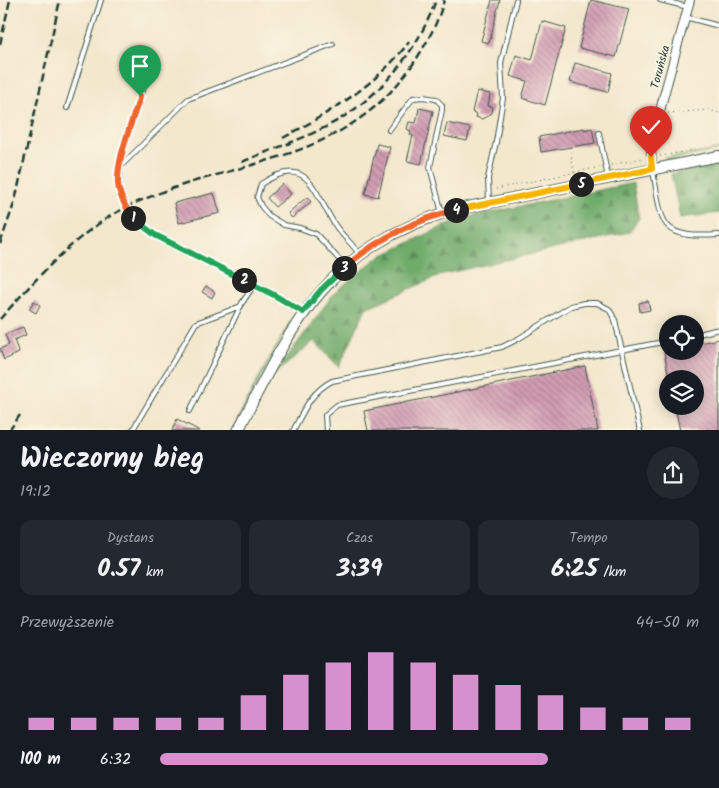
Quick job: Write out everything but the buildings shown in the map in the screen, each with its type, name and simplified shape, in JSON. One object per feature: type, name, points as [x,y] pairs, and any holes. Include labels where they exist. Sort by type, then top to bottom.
[{"type":"street","name":"Toruńska","points":[[652,169],[651,152],[660,111],[689,4]]},
{"type":"street","points":[[238,430],[281,348],[303,312],[321,290],[345,266],[397,232],[489,198],[608,178],[719,156]]},
{"type":"lane","points":[[67,108],[101,0]]},
{"type":"lane","points":[[489,198],[488,178],[503,98],[501,63],[516,0]]},
{"type":"lane","points":[[660,0],[689,4]]},
{"type":"lane","points":[[685,17],[719,26]]},
{"type":"lane","points":[[120,167],[188,99],[333,44]]},
{"type":"lane","points":[[153,56],[124,148],[120,167],[119,189],[129,213],[155,235],[274,295],[303,312]]},
{"type":"lane","points":[[389,130],[413,98],[436,98],[442,105],[430,167],[443,214]]},
{"type":"lane","points":[[599,132],[608,178]]},
{"type":"lane","points":[[652,169],[660,212],[668,228],[687,236],[719,235]]},
{"type":"lane","points":[[345,266],[316,234],[284,225],[269,216],[260,206],[257,197],[261,184],[275,174],[286,172],[295,172],[307,179],[317,191],[336,226],[360,255]]},
{"type":"lane","points":[[190,411],[241,306],[254,285]]},
{"type":"lane","points":[[293,430],[316,392],[332,381],[502,347],[571,306],[584,303],[597,303],[610,309],[615,320],[640,430]]},
{"type":"lane","points":[[132,430],[196,322],[241,306]]},
{"type":"lane","points":[[704,333],[719,330]]},
{"type":"lane","points":[[326,430],[325,415],[336,405],[659,342]]},
{"type":"path","points":[[660,111],[679,113],[709,110],[719,113]]},
{"type":"path","points":[[570,147],[574,173]]},
{"type":"path","points":[[489,198],[494,189],[641,159]]},
{"type":"green space","points":[[719,150],[673,160],[664,158]]},
{"type":"green space","points":[[719,165],[719,213],[680,218],[671,174]]},
{"type":"green space","points":[[633,183],[639,218],[629,232],[444,274],[366,308],[339,367],[314,341],[274,375],[335,292],[377,258],[459,219]]},
{"type":"green space","points":[[290,322],[232,430],[255,385]]},
{"type":"railway","points":[[0,44],[10,0]]},
{"type":"railway","points":[[0,244],[15,201],[60,0]]},
{"type":"railway","points":[[242,162],[305,137],[329,125],[371,96],[410,52],[429,18],[436,0]]},
{"type":"railway","points":[[0,319],[28,288],[75,242],[92,228],[127,207],[205,178],[281,156],[318,142],[352,124],[384,98],[413,64],[431,34],[444,0]]},
{"type":"railway","points":[[283,138],[335,108],[367,85],[396,58],[409,42]]},
{"type":"railway","points":[[10,430],[20,415]]},
{"type":"route","points":[[140,96],[120,167],[119,189],[129,213],[155,235],[274,295],[303,312],[345,266],[379,242],[414,224],[454,210],[652,169],[651,157]]}]
